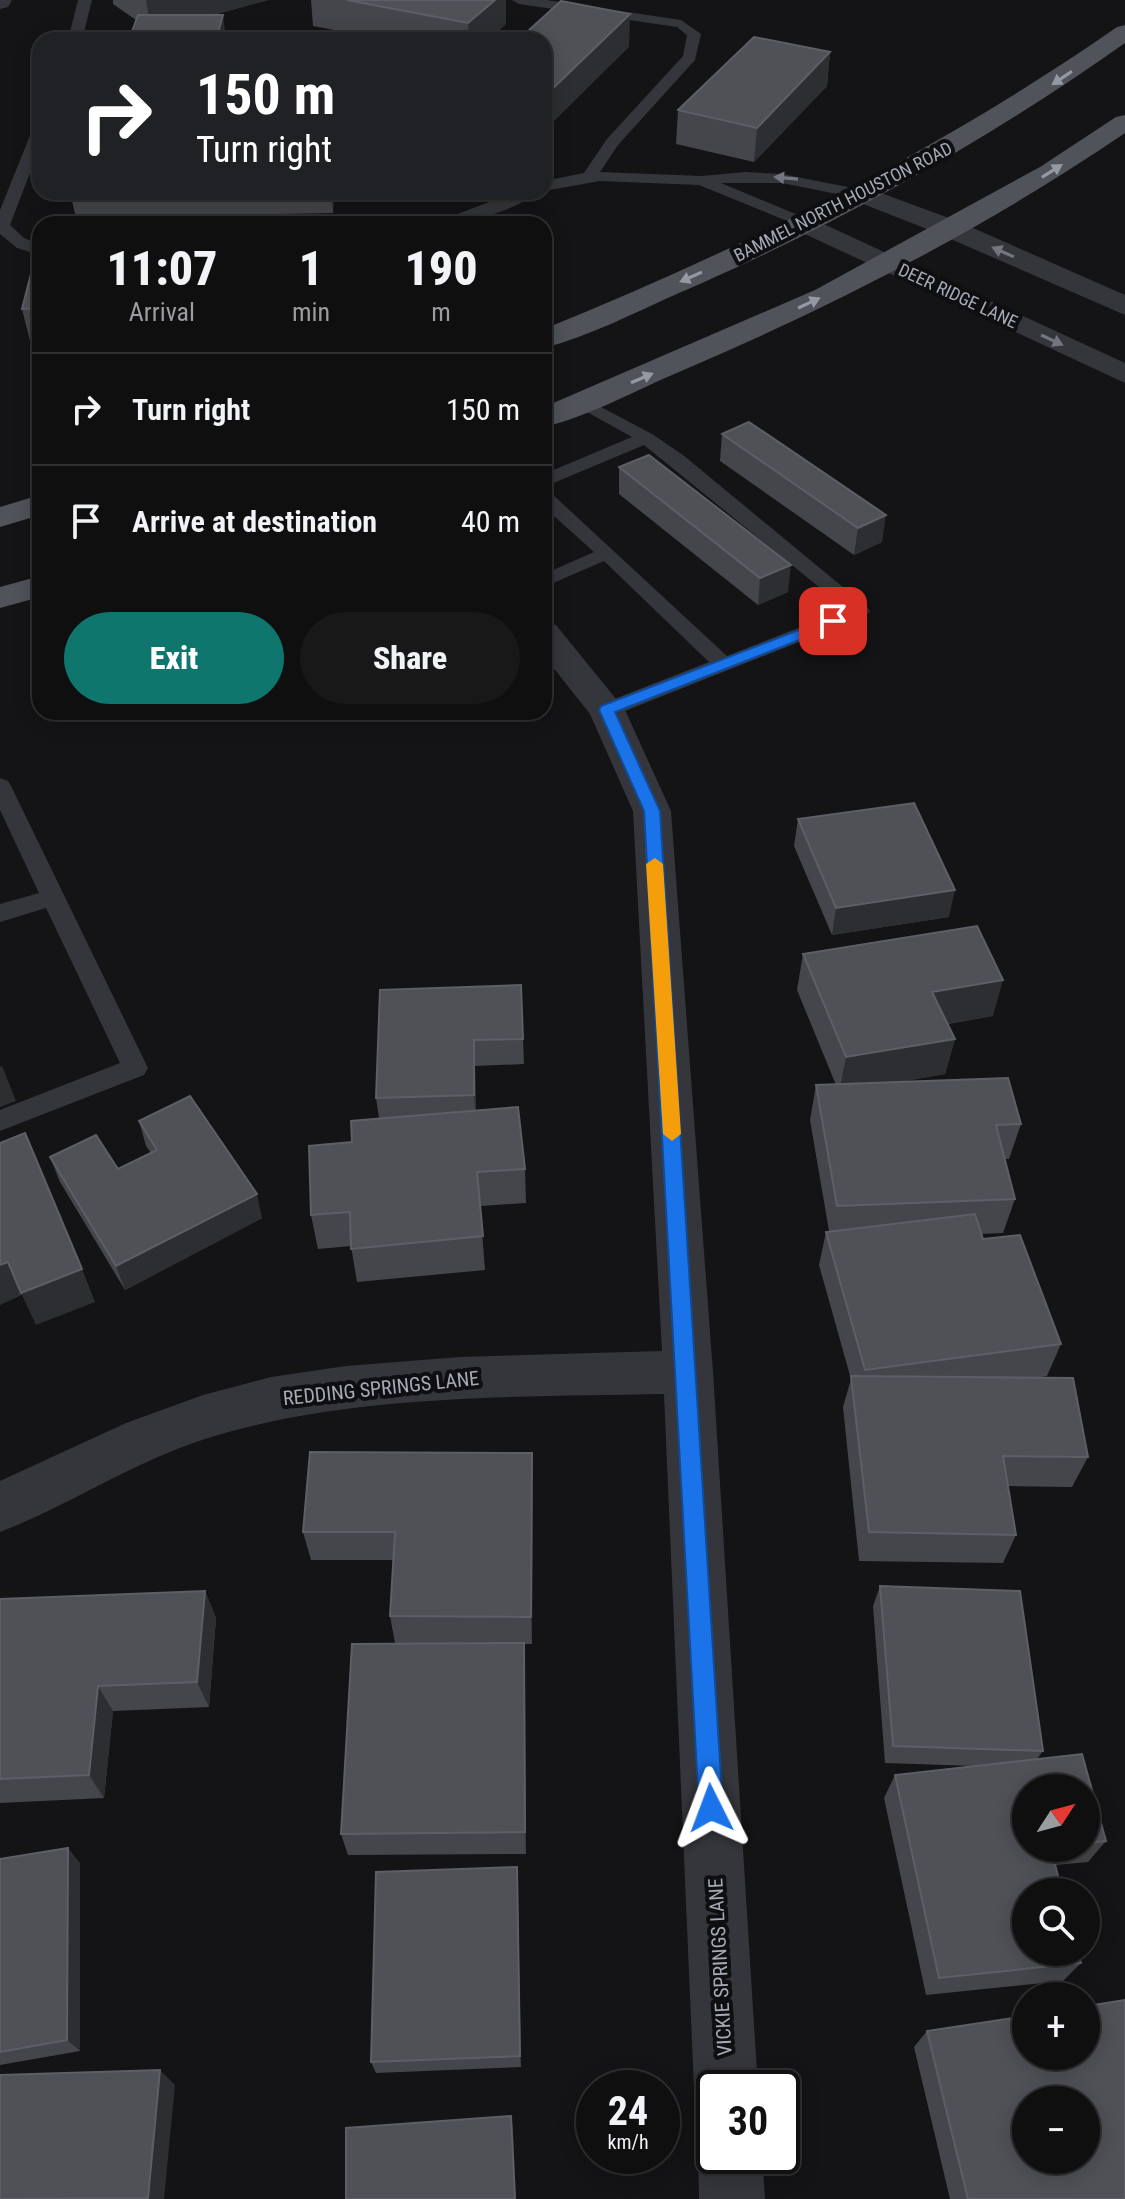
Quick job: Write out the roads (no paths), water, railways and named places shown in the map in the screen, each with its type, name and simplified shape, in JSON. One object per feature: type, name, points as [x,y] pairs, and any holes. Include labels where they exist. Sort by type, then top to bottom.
[{"type":"main road","name":"BAMMEL NORTH HOUSTON ROAD","points":[[552,336],[744,254],[963,141],[1064,77],[1125,32]]},
{"type":"main road","points":[[552,415],[825,296],[1049,173],[1125,122]]},
{"type":"main road","points":[[0,517],[32,507]]},
{"type":"main road","points":[[0,598],[32,588]]},
{"type":"street","points":[[862,194],[947,227],[1125,306]]},
{"type":"street","name":"DEER RIDGE LANE","points":[[804,223],[1121,368]]},
{"type":"street","name":"VICKIE SPRINGS LANE","points":[[552,643],[607,710],[652,811],[688,1372],[725,2070]]},
{"type":"street","name":"REDDING SPRINGS LANE","points":[[0,1508],[85,1462],[159,1431],[236,1407],[313,1391],[458,1377],[688,1372]]},
{"type":"street","points":[[731,2174],[732,2199]]},
{"type":"lane","points":[[77,32],[85,0]]},
{"type":"lane","points":[[519,0],[681,24],[694,34],[690,57],[612,142],[588,179]]},
{"type":"lane","points":[[32,148],[2,225],[9,237],[32,247]]},
{"type":"lane","points":[[552,183],[588,179],[702,181],[746,175],[793,177],[862,194]]},
{"type":"lane","points":[[702,181],[804,223]]},
{"type":"lane","points":[[467,216],[510,200]]},
{"type":"lane","points":[[584,403],[646,438],[860,611],[607,710]]},
{"type":"lane","points":[[552,478],[646,438]]},
{"type":"lane","points":[[552,504],[723,664]]},
{"type":"lane","points":[[552,577],[607,553]]},
{"type":"lane","points":[[0,786],[135,1068],[0,1121]]},
{"type":"lane","points":[[0,913],[53,897]]}]
